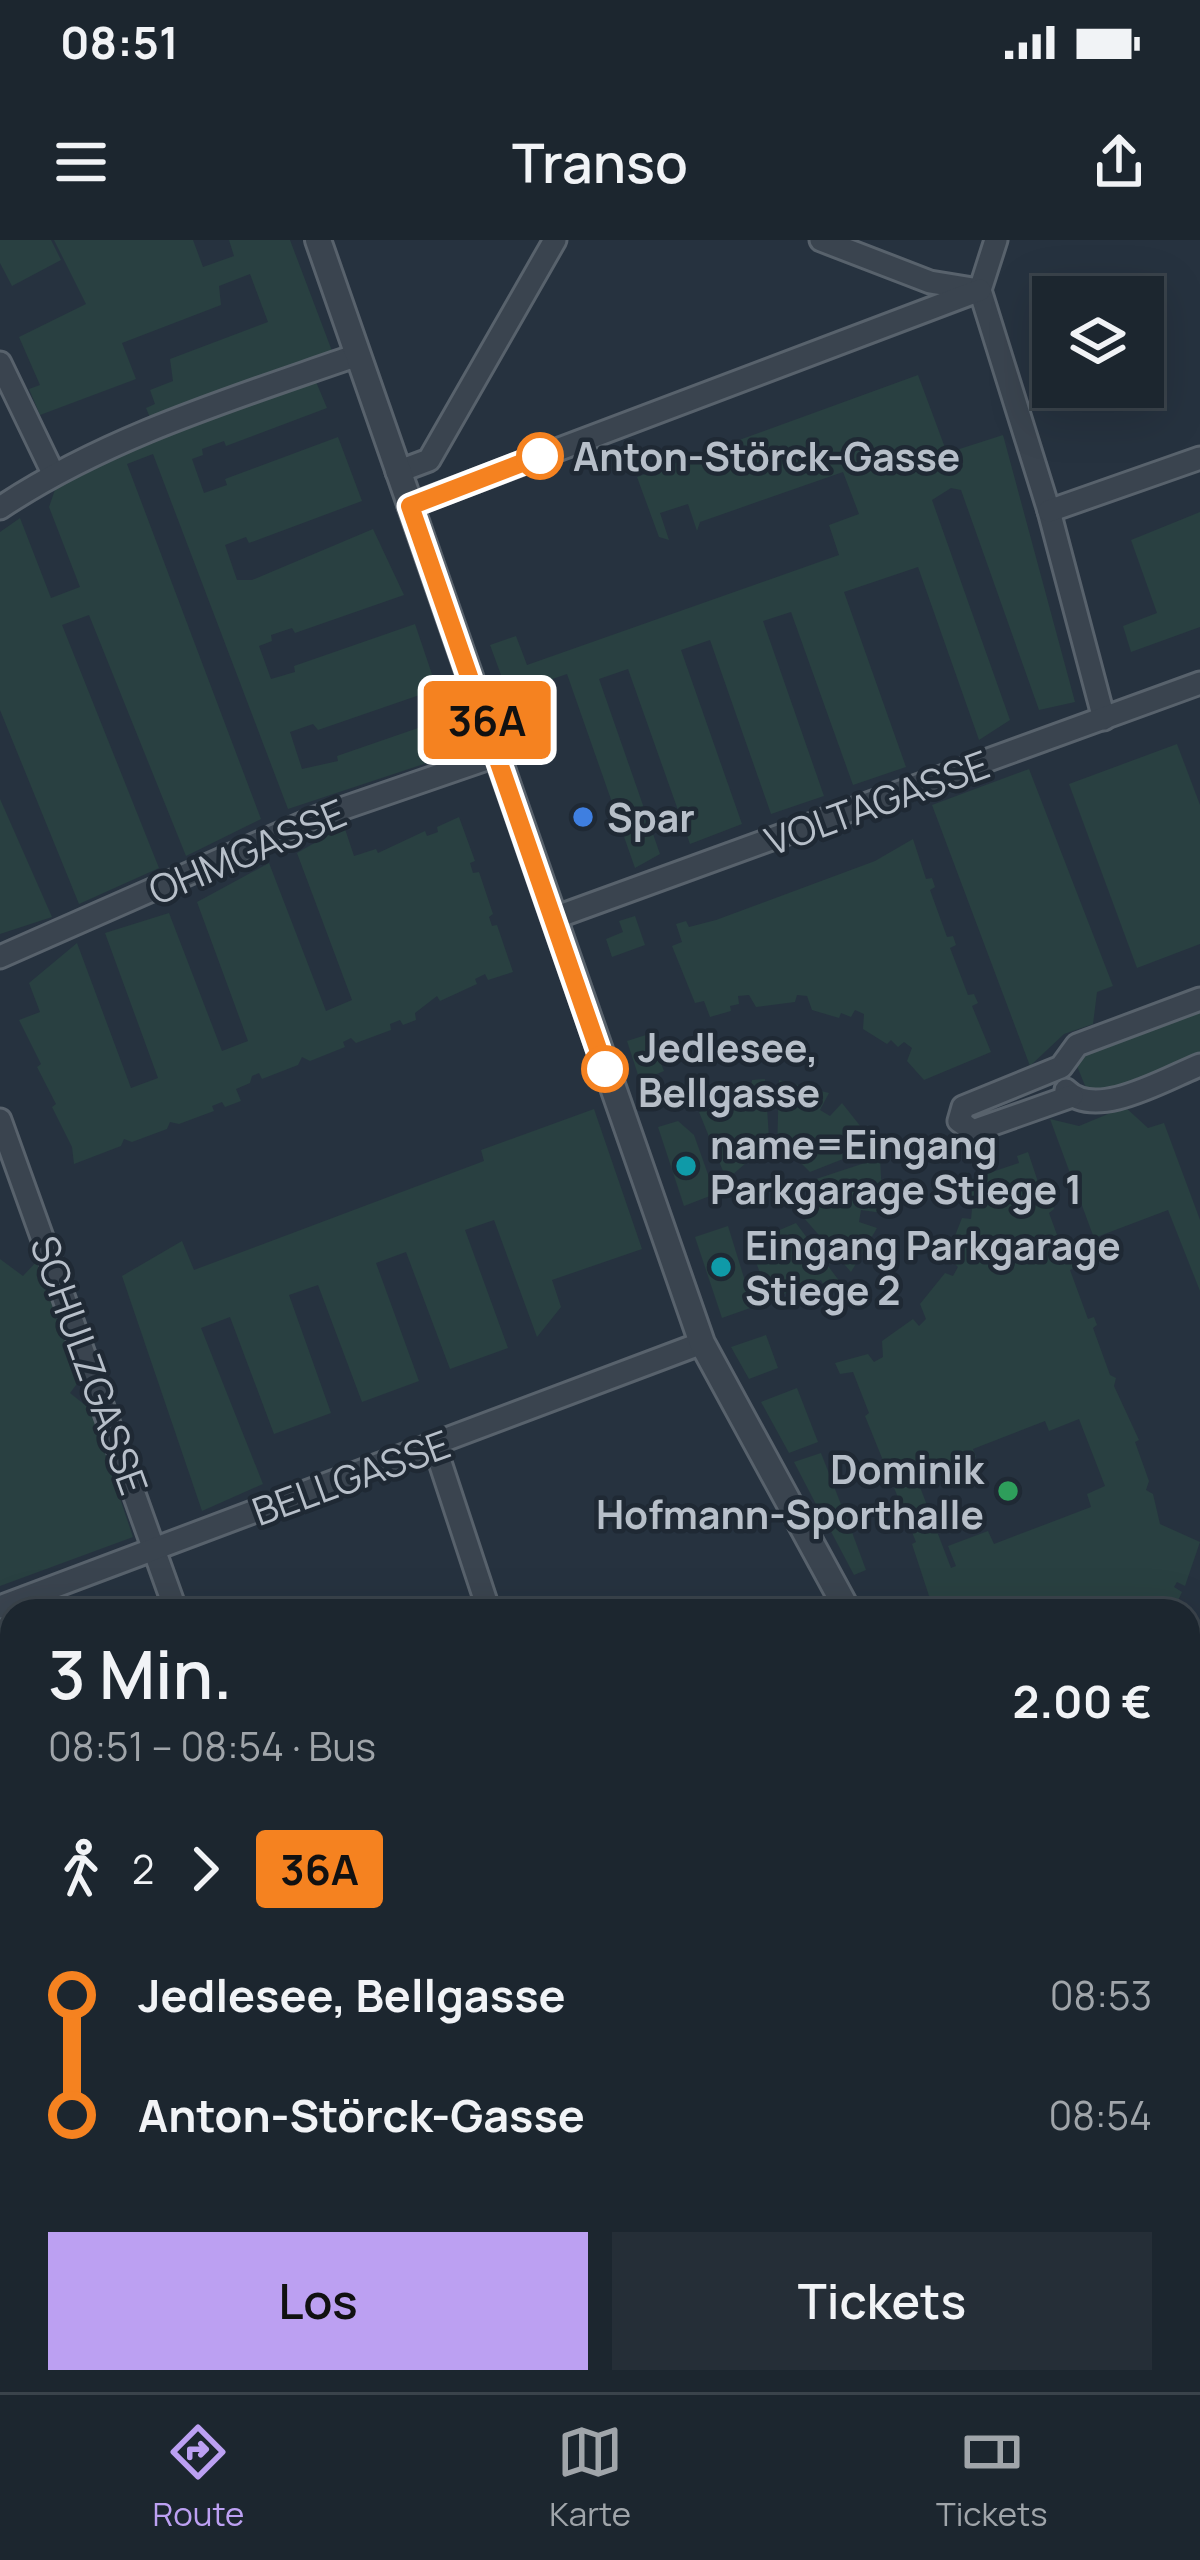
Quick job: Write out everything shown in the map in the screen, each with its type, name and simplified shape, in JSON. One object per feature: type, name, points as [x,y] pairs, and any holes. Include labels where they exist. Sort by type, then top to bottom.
[{"type":"street","points":[[318,240],[702,1343],[841,1599]]},
{"type":"street","points":[[397,472],[429,460],[555,240]]},
{"type":"street","points":[[821,240],[930,282],[980,290]]},
{"type":"street","points":[[997,240],[980,290],[1049,511],[1105,719]]},
{"type":"street","points":[[410,506],[980,290]]},
{"type":"street","points":[[0,508],[53,473],[198,412],[357,355]]},
{"type":"street","points":[[0,363],[53,473]]},
{"type":"street","points":[[1049,511],[1200,458]]},
{"type":"street","name":"VOLTAGASSE","points":[[554,918],[1200,683]]},
{"type":"street","name":"OHMGASSE","points":[[0,957],[315,818],[498,755]]},
{"type":"street","points":[[1200,1000],[1077,1045],[1061,1066],[963,1107],[959,1121],[973,1131],[1072,1096],[1100,1102],[1200,1065]]},
{"type":"street","points":[[1061,1066],[1061,1085],[1072,1096]]},
{"type":"street","name":"SCHULZGASSE","points":[[0,1120],[172,1599]]},
{"type":"street","name":"BELLGASSE","points":[[21,1599],[702,1343]]},
{"type":"street","points":[[435,1447],[485,1599]]},
{"type":"green space","points":[[0,240],[51,240],[61,260],[12,286],[0,263]]},
{"type":"green space","points":[[54,240],[193,240],[203,267],[234,256],[229,240],[290,240],[332,351],[151,420],[146,408],[155,404],[150,390],[173,381],[170,359],[268,322],[250,274],[219,286],[221,305],[122,343],[136,379],[40,415],[29,389],[40,385],[19,337],[86,304]]},
{"type":"green space","points":[[918,375],[947,453],[1003,435],[1075,702],[1039,710],[961,490],[951,488],[932,500],[1010,720],[979,740],[918,567],[844,592],[906,767],[853,785],[791,612],[763,621],[824,796],[771,814],[710,640],[681,650],[742,824],[690,844],[628,669],[599,679],[660,854],[635,868],[567,674],[508,694],[490,645],[516,636],[527,665],[839,555],[829,525],[859,514],[843,472],[700,522],[697,531],[688,504],[660,513],[669,540],[659,537],[637,477]]},
{"type":"green space","points":[[314,377],[327,408],[226,446],[224,441],[202,449],[203,455],[192,459],[204,493],[227,485],[225,479],[338,437],[362,501],[249,543],[246,537],[225,545],[237,580],[252,580],[373,529],[404,595],[295,633],[292,628],[271,635],[272,641],[259,646],[271,679],[295,672],[294,666],[415,624],[437,689],[318,730],[313,724],[290,732],[302,769],[338,761],[337,756],[447,718],[463,751],[288,809],[153,454],[127,464],[261,819],[186,856],[89,615],[62,625],[159,868],[79,904],[0,710],[0,532],[20,518],[51,598],[80,587],[49,507],[58,481]]},
{"type":"green space","points":[[1200,512],[1200,627],[1131,652],[1123,626],[1157,613],[1131,540]]},
{"type":"green space","points":[[1177,744],[1200,805],[1200,944],[1137,968],[1069,784]]},
{"type":"green space","points":[[1029,769],[1113,986],[1097,992],[1093,1024],[1064,1034],[1030,1066],[932,805]]},
{"type":"green space","points":[[0,799],[52,917],[0,934]]},
{"type":"green space","points":[[459,817],[475,861],[470,863],[473,873],[479,872],[493,914],[489,917],[492,926],[497,925],[513,972],[488,980],[485,974],[475,979],[477,984],[440,1001],[437,996],[415,1013],[416,1020],[403,1025],[400,1020],[390,1024],[391,1030],[356,1043],[351,1038],[343,1042],[345,1047],[310,1061],[302,1057],[298,1065],[262,1079],[259,1073],[252,1076],[250,1083],[236,1089],[241,1101],[225,1107],[222,1102],[212,1106],[214,1111],[179,1124],[170,1122],[167,1129],[132,1142],[124,1139],[121,1146],[74,1164],[72,1147],[52,1107],[56,1104],[37,1067],[41,1064],[19,1020],[40,1012],[29,983],[77,943],[131,1088],[158,1078],[105,933],[169,913],[222,1051],[248,1041],[197,902],[269,863],[326,1011],[352,1000],[297,853],[344,826],[354,856],[376,849],[378,853],[425,831],[427,836],[438,832],[437,827]]},
{"type":"green space","points":[[913,839],[926,879],[932,878],[935,887],[930,890],[947,937],[953,936],[956,945],[950,948],[968,995],[974,994],[978,1003],[972,1006],[991,1052],[924,1080],[907,1061],[912,1048],[904,1042],[898,1047],[891,1040],[887,1044],[863,1029],[864,1014],[855,1010],[851,1017],[841,1013],[839,1018],[812,1010],[807,996],[797,995],[795,1002],[756,1007],[749,995],[738,996],[739,1004],[730,1006],[731,1011],[710,1017],[704,1001],[695,1003],[672,946],[682,942],[676,924],[686,921],[689,927],[716,920],[875,861]]},
{"type":"green space","points":[[635,916],[645,945],[612,957],[606,939],[623,932],[619,921]]},
{"type":"green space","points":[[1200,1006],[1200,1058],[1109,1092],[1097,1094],[1086,1088],[1077,1066],[1089,1048]]},
{"type":"green space","points":[[649,1034],[664,1071],[640,1081],[627,1041]]},
{"type":"green space","points":[[765,1079],[770,1152],[755,1155],[730,1177],[725,1176],[699,1112],[750,1092],[752,1080]]},
{"type":"green space","points":[[779,1080],[829,1093],[820,1110],[830,1116],[842,1103],[876,1146],[810,1172],[793,1155],[777,1151]]},
{"type":"green space","points":[[1125,1107],[1148,1128],[1164,1123],[1200,1220],[1200,1291],[1168,1210],[1094,1238],[1050,1119],[1079,1126]]},
{"type":"green space","points":[[594,1109],[642,1249],[552,1280],[561,1307],[537,1337],[494,1220],[465,1230],[508,1348],[450,1369],[406,1252],[376,1263],[419,1381],[362,1402],[318,1285],[289,1295],[331,1413],[274,1434],[230,1317],[201,1328],[263,1484],[202,1511],[122,1276],[182,1241],[194,1270],[484,1161],[481,1150]]},
{"type":"green space","points":[[678,1121],[694,1135],[715,1194],[684,1206],[658,1127]]},
{"type":"green space","points":[[1028,1152],[1045,1203],[1052,1202],[1054,1209],[1049,1213],[1067,1262],[1073,1260],[1076,1267],[1070,1270],[1088,1319],[1094,1317],[1097,1325],[1093,1328],[1110,1375],[1116,1378],[1114,1386],[1139,1440],[1135,1442],[1149,1481],[1146,1490],[1153,1494],[1160,1524],[1200,1542],[1185,1586],[1177,1582],[1174,1587],[1182,1592],[1179,1599],[930,1599],[912,1544],[916,1542],[865,1416],[869,1413],[853,1372],[840,1374],[835,1363],[868,1354],[874,1362],[883,1357],[882,1341],[913,1319],[919,1326],[926,1319],[920,1304],[945,1273],[953,1276],[958,1267],[947,1256],[962,1218],[971,1219],[972,1209],[959,1200],[959,1175],[968,1172],[971,1179],[1019,1163],[1017,1156]],"holes":[[[1079,1419],[1105,1486],[1087,1494],[1091,1507],[994,1544],[988,1531],[948,1546],[956,1566],[951,1568],[915,1474],[976,1457],[973,1449],[1045,1421],[1049,1431]]]},
{"type":"green space","points":[[880,1158],[883,1213],[861,1210],[859,1222],[877,1228],[851,1272],[804,1218],[812,1202],[813,1180]]},
{"type":"green space","points":[[796,1223],[840,1282],[826,1290],[821,1280],[770,1299],[746,1236],[750,1228],[775,1232]]},
{"type":"green space","points":[[728,1226],[753,1307],[722,1318],[695,1237]]},
{"type":"green space","points":[[0,1259],[23,1276],[38,1260],[79,1381],[70,1393],[90,1409],[133,1537],[0,1586]]},
{"type":"green space","points":[[766,1335],[778,1368],[749,1379],[731,1347]]},
{"type":"green space","points":[[797,1388],[818,1442],[789,1453],[761,1402]]},
{"type":"green space","points":[[821,1453],[842,1507],[821,1514],[794,1462]]},
{"type":"green space","points":[[846,1516],[866,1570],[854,1575],[827,1524]]},
{"type":"bus line","name":"36A","points":[[540,456],[410,506],[605,1069]]},
{"type":"place","name":"Anton-Störck-Gasse","points":[[540,456]]},
{"type":"place","name":"Spar","points":[[583,817]]},
{"type":"place","name":"Jedlesee, Bellgasse","points":[[605,1069]]},
{"type":"place","name":"name=Eingang Parkgarage Stiege 1","points":[[686,1166]]},
{"type":"place","name":"Eingang Parkgarage Stiege 2","points":[[721,1267]]},
{"type":"place","name":"Dominik Hofmann-Sporthalle","points":[[1008,1491]]}]
